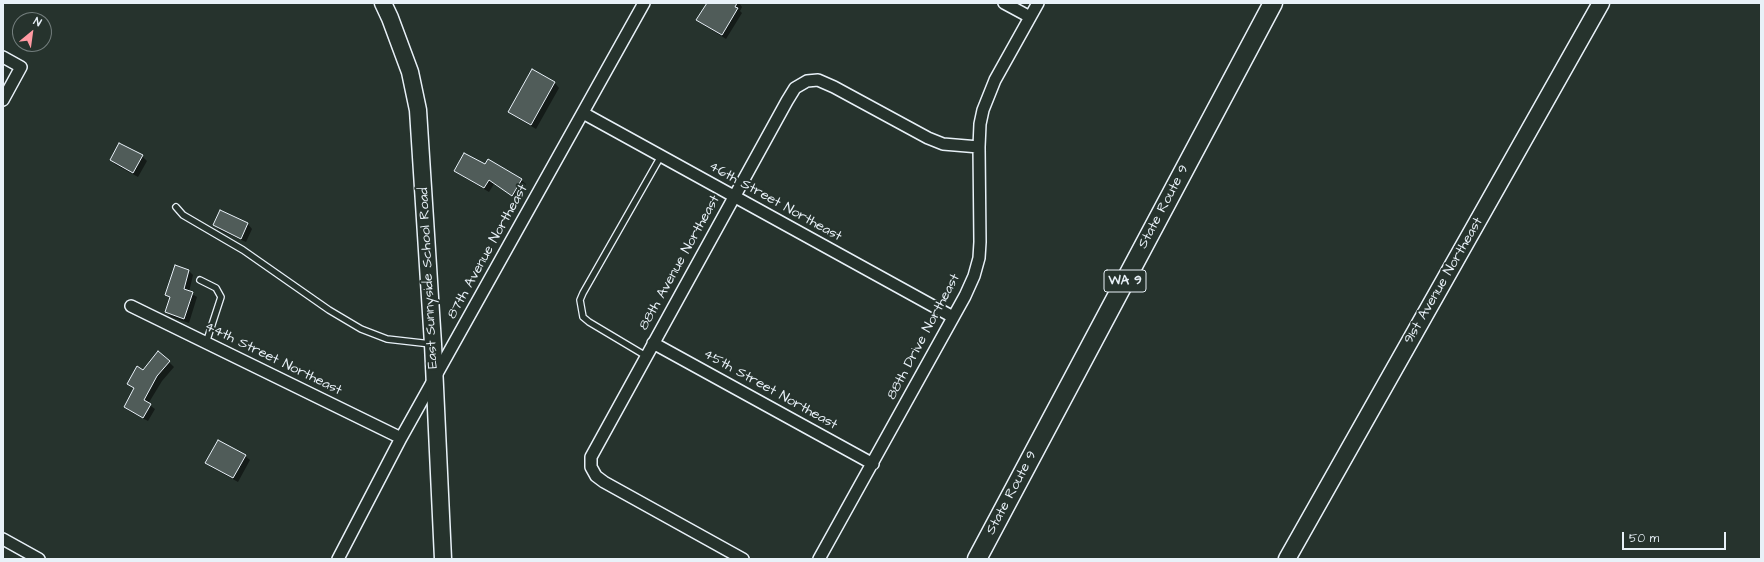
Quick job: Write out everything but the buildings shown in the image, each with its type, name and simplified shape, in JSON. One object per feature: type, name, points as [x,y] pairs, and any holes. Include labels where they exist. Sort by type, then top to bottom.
[{"type":"main road","name":"State Route 9","points":[[977,559],[1273,3]]},
{"type":"street","name":"East Sunnyside School Road","points":[[383,3],[408,65],[418,110],[434,344],[443,559]]},
{"type":"street","name":"87th Avenue Northeast","points":[[338,559],[401,438],[644,3]]},
{"type":"street","points":[[1004,3],[1030,17]]},
{"type":"street","name":"88th Drive Northeast","points":[[819,559],[953,317],[974,276],[979,258],[980,242],[980,124],[988,96],[1038,3]]},
{"type":"street","name":"91st Avenue Northeast","points":[[1287,559],[1602,3]]},
{"type":"street","points":[[3,57],[21,67],[3,100]]},
{"type":"street","name":"88th Avenue Northeast","points":[[743,559],[604,482],[596,476],[591,467],[591,457],[594,449],[795,88],[807,81],[818,80],[834,87],[928,138],[943,144],[979,147]]},
{"type":"street","name":"46th Street Northeast","points":[[583,113],[953,317]]},
{"type":"street","name":"44th Street Northeast","points":[[131,306],[401,438]]},
{"type":"street","name":"45th Street Northeast","points":[[653,343],[872,464]]},
{"type":"street","points":[[3,539],[39,559]]},
{"type":"lane","points":[[646,356],[583,317],[580,300],[661,156]]},
{"type":"lane","points":[[176,207],[182,215],[243,250],[330,310],[361,329],[387,339],[434,344]]},
{"type":"lane","points":[[200,280],[216,288],[221,297],[206,343]]}]
